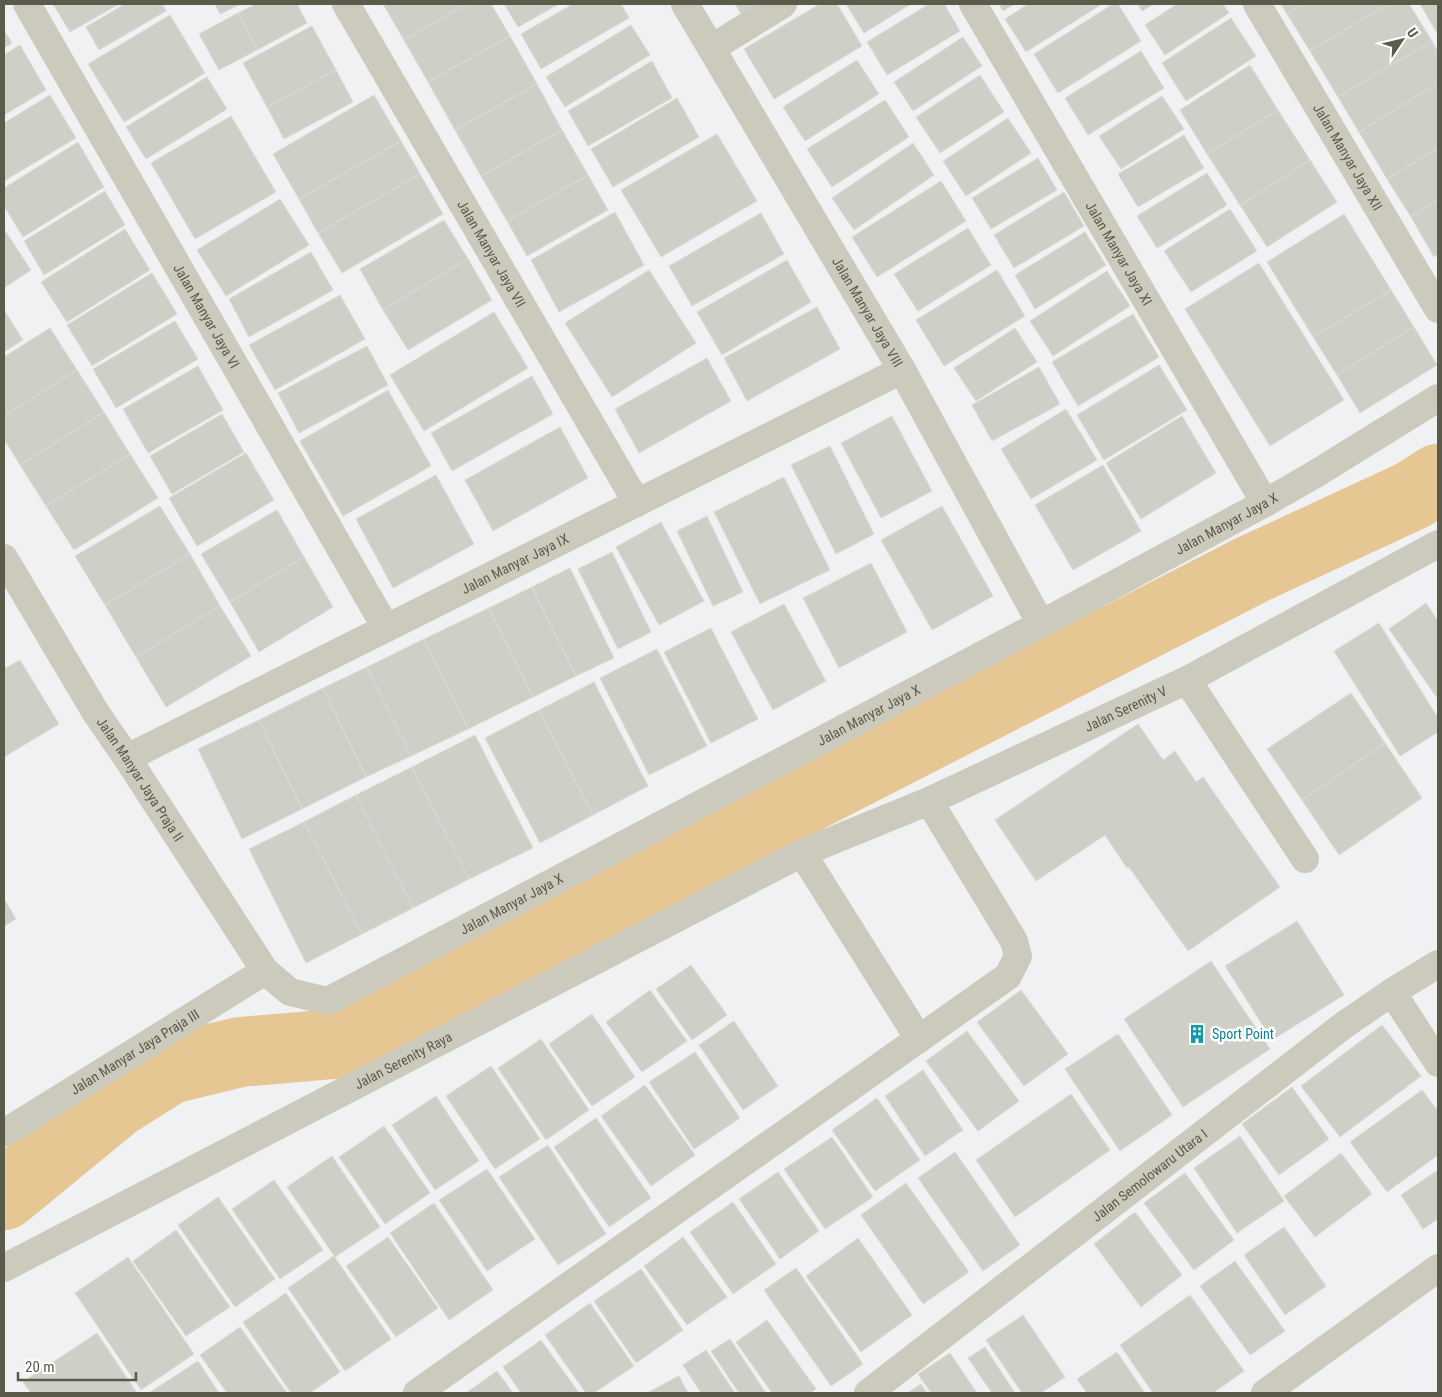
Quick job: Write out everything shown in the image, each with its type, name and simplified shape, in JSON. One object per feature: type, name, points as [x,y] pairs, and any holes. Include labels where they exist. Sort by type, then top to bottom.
[{"type":"street","name":"Jalan Manyar Jaya VI","points":[[27,4],[386,628]]},
{"type":"street","name":"Jalan Manyar Jaya VII","points":[[346,4],[637,503]]},
{"type":"street","name":"Jalan Manyar Jaya VIII","points":[[685,4],[902,370],[1041,624]]},
{"type":"street","points":[[712,48],[783,4]]},
{"type":"street","name":"Jalan Manyar Jaya XI","points":[[973,4],[1265,503]]},
{"type":"street","name":"Jalan Manyar Jaya XII","points":[[1257,4],[1438,309]]},
{"type":"street","name":"Jalan Manyar Jaya IX","points":[[127,758],[902,370]]},
{"type":"street","name":"Jalan Manyar Jaya X","points":[[290,992],[328,1001],[1041,624],[1265,503],[1317,474],[1438,398]]},
{"type":"street","name":"Jalan Serenity V","points":[[802,853],[929,801],[1187,680],[1438,544]]},
{"type":"street","name":"Jalan Manyar Jaya Praja II","points":[[4,558],[96,713],[265,971],[290,992]]},
{"type":"street","points":[[1187,680],[1305,859]]},
{"type":"street","points":[[417,1393],[1008,976],[1018,956],[1014,941],[929,801]]},
{"type":"street","points":[[802,853],[918,1039]]},
{"type":"street","name":"Jalan Serenity Raya","points":[[4,1268],[802,853]]},
{"type":"street","name":"Jalan Semolowaru Utara I","points":[[868,1393],[1344,1025],[1392,992],[1438,964]]},
{"type":"street","name":"Jalan Manyar Jaya Praja III","points":[[4,1133],[265,971]]},
{"type":"street","points":[[1392,992],[1438,1062]]},
{"type":"street","points":[[1265,1393],[1438,1268]]},
{"type":"building","points":[[53,4],[119,4],[70,32]]},
{"type":"building","points":[[125,4],[162,4],[166,11],[99,50],[86,27]]},
{"type":"building","points":[[215,4],[241,4],[220,14]]},
{"type":"building","points":[[256,4],[297,4],[307,23],[257,50],[238,13]]},
{"type":"building","points":[[383,4],[467,4],[404,40]]},
{"type":"building","points":[[467,4],[491,4],[510,36],[428,82],[404,40]]},
{"type":"building","points":[[504,4],[559,4],[518,27]]},
{"type":"building","points":[[573,4],[621,4],[629,18],[541,69],[521,34]]},
{"type":"building","points":[[735,4],[775,4],[746,22]]},
{"type":"building","points":[[820,4],[837,4],[862,46],[774,99],[744,49]]},
{"type":"building","points":[[846,4],[911,4],[864,33]]},
{"type":"building","points":[[929,4],[944,4],[960,31],[887,75],[867,42]]},
{"type":"building","points":[[999,4],[1015,4],[1003,11]]},
{"type":"building","points":[[1028,4],[1102,4],[1026,52],[1005,19]]},
{"type":"building","points":[[1113,4],[1118,4],[1141,41],[1058,93],[1034,54]]},
{"type":"building","points":[[1138,4],[1154,4],[1142,11]]},
{"type":"building","points":[[1177,4],[1223,4],[1229,13],[1165,55],[1145,25]]},
{"type":"building","points":[[1281,4],[1304,4],[1287,14]]},
{"type":"building","points":[[1304,4],[1388,4],[1310,51],[1287,14]]},
{"type":"building","points":[[1388,4],[1409,4],[1432,41],[1338,97],[1310,51]]},
{"type":"building","points":[[1420,4],[1438,4],[1438,35]]},
{"type":"building","points":[[238,13],[257,50],[219,70],[199,34]]},
{"type":"building","points":[[170,15],[205,73],[124,122],[88,64]]},
{"type":"building","points":[[1231,18],[1256,56],[1186,101],[1162,63]]},
{"type":"building","points":[[631,25],[650,55],[565,107],[546,77]]},
{"type":"building","points":[[312,26],[336,70],[267,107],[243,63]]},
{"type":"building","points":[[4,30],[12,43],[4,48]]},
{"type":"building","points":[[510,36],[537,84],[455,130],[428,82]]},
{"type":"building","points":[[963,37],[982,66],[913,111],[894,82]]},
{"type":"building","points":[[1432,41],[1438,52],[1438,83],[1359,132],[1338,97]]},
{"type":"building","points":[[20,45],[46,90],[4,115],[4,55]]},
{"type":"building","points":[[1141,51],[1164,88],[1088,135],[1065,98]]},
{"type":"building","points":[[857,60],[879,94],[805,141],[783,107]]},
{"type":"building","points":[[652,61],[672,98],[588,146],[568,111]]},
{"type":"building","points":[[1250,65],[1278,110],[1207,154],[1180,110]]},
{"type":"building","points":[[336,70],[353,102],[284,139],[267,107]]},
{"type":"building","points":[[980,75],[1004,112],[940,153],[916,117]]},
{"type":"building","points":[[207,77],[227,109],[146,159],[126,127]]},
{"type":"building","points":[[1438,83],[1438,148],[1387,179],[1359,132]]},
{"type":"building","points":[[537,84],[562,130],[481,176],[455,130]]},
{"type":"building","points":[[50,95],[76,138],[4,181],[4,123]]},
{"type":"building","points":[[374,95],[401,141],[299,199],[273,154]]},
{"type":"building","points":[[1162,96],[1184,129],[1121,169],[1099,136]]},
{"type":"building","points":[[677,98],[699,137],[613,187],[591,149]]},
{"type":"building","points":[[885,100],[909,137],[832,187],[807,149]]},
{"type":"building","points":[[1278,110],[1310,160],[1240,205],[1207,154]]},
{"type":"building","points":[[231,116],[276,192],[195,239],[151,163]]},
{"type":"building","points":[[1008,118],[1031,153],[966,196],[943,161]]},
{"type":"building","points":[[562,130],[588,175],[507,221],[481,176]]},
{"type":"building","points":[[717,134],[757,201],[661,257],[621,190]]},
{"type":"building","points":[[1184,135],[1204,168],[1138,207],[1118,174]]},
{"type":"building","points":[[401,141],[420,174],[318,233],[299,199]]},
{"type":"building","points":[[78,142],[104,187],[23,237],[4,206],[4,188]]},
{"type":"building","points":[[913,143],[934,175],[854,230],[832,198]]},
{"type":"building","points":[[1438,148],[1438,200],[1411,217],[1387,179]]},
{"type":"building","points":[[1038,158],[1057,190],[991,229],[972,198]]},
{"type":"building","points":[[1310,160],[1337,202],[1267,247],[1240,205]]},
{"type":"building","points":[[1207,173],[1227,205],[1157,248],[1137,216]]},
{"type":"building","points":[[420,174],[443,214],[342,273],[318,233]]},
{"type":"building","points":[[588,175],[608,210],[527,256],[507,221]]},
{"type":"building","points":[[941,181],[966,221],[877,277],[852,237]]},
{"type":"building","points":[[105,191],[125,225],[44,275],[24,241]]},
{"type":"building","points":[[1064,192],[1084,226],[1014,268],[994,235]]},
{"type":"building","points":[[280,199],[309,245],[226,296],[197,250]]},
{"type":"building","points":[[1438,200],[1438,254],[1434,257],[1411,217]]},
{"type":"building","points":[[1230,209],[1257,251],[1191,292],[1164,251]]},
{"type":"building","points":[[615,212],[644,265],[559,312],[531,260]]},
{"type":"building","points":[[761,213],[784,254],[692,306],[669,266]]},
{"type":"building","points":[[1344,214],[1391,290],[1313,337],[1267,262]]},
{"type":"building","points":[[444,220],[468,259],[383,310],[360,269]]},
{"type":"building","points":[[968,228],[991,265],[918,311],[894,274]]},
{"type":"building","points":[[4,229],[31,270],[4,288]]},
{"type":"building","points":[[125,229],[150,270],[67,322],[41,282]]},
{"type":"building","points":[[1085,232],[1106,265],[1035,309],[1015,275]]},
{"type":"building","points":[[311,252],[333,290],[249,337],[229,299]]},
{"type":"building","points":[[468,259],[492,300],[408,350],[383,310]]},
{"type":"building","points":[[787,260],[811,302],[722,355],[697,312]]},
{"type":"building","points":[[1259,263],[1344,400],[1270,446],[1185,309]]},
{"type":"building","points":[[649,270],[696,343],[612,397],[565,323]]},
{"type":"building","points":[[997,270],[1025,316],[944,366],[916,320]]},
{"type":"building","points":[[1107,271],[1130,306],[1053,356],[1030,321]]},
{"type":"building","points":[[152,273],[177,314],[92,366],[67,325]]},
{"type":"building","points":[[1391,290],[1414,327],[1337,375],[1313,337]]},
{"type":"building","points":[[340,295],[365,339],[275,390],[249,345]]},
{"type":"building","points":[[817,307],[840,349],[747,401],[724,358]]},
{"type":"building","points":[[4,310],[23,340],[4,352]]},
{"type":"building","points":[[494,312],[528,368],[424,431],[390,375]]},
{"type":"building","points":[[1133,314],[1159,357],[1078,406],[1052,362]]},
{"type":"building","points":[[175,321],[198,359],[116,408],[93,369]]},
{"type":"building","points":[[1414,327],[1437,365],[1360,413],[1337,375]]},
{"type":"building","points":[[50,328],[77,370],[4,416],[4,357]]},
{"type":"building","points":[[1015,328],[1037,362],[976,401],[954,368]]},
{"type":"building","points":[[367,346],[388,385],[299,433],[278,393]]},
{"type":"building","points":[[707,358],[731,401],[639,453],[615,409]]},
{"type":"building","points":[[1159,365],[1187,410],[1104,460],[1077,415]]},
{"type":"building","points":[[198,366],[223,410],[148,453],[123,409]]},
{"type":"building","points":[[1039,367],[1060,404],[992,441],[972,405]]},
{"type":"building","points":[[77,370],[104,412],[20,465],[4,439],[4,416]]},
{"type":"building","points":[[532,376],[553,414],[452,471],[431,433]]},
{"type":"building","points":[[388,390],[431,466],[343,516],[300,441]]},
{"type":"building","points":[[1066,409],[1097,460],[1031,499],[1001,449]]},
{"type":"building","points":[[104,412],[130,454],[46,506],[20,465]]},
{"type":"building","points":[[222,414],[244,452],[172,494],[150,456]]},
{"type":"building","points":[[892,416],[932,491],[881,518],[841,443]]},
{"type":"building","points":[[1182,416],[1216,473],[1141,519],[1106,463]]},
{"type":"building","points":[[560,427],[588,478],[493,531],[465,480]]},
{"type":"building","points":[[830,446],[874,534],[836,554],[791,465]]},
{"type":"building","points":[[246,453],[274,500],[197,546],[169,498]]},
{"type":"building","points":[[130,454],[158,498],[74,550],[46,506]]},
{"type":"building","points":[[1103,465],[1141,531],[1073,570],[1035,505]]},
{"type":"building","points":[[436,475],[474,544],[393,588],[356,519]]},
{"type":"building","points":[[784,477],[830,570],[760,604],[714,512]]},
{"type":"building","points":[[160,506],[190,554],[105,605],[75,556]]},
{"type":"building","points":[[942,506],[993,596],[932,630],[881,540]]},
{"type":"building","points":[[277,510],[304,557],[230,602],[201,554]]},
{"type":"building","points":[[707,516],[743,592],[713,606],[677,531]]},
{"type":"building","points":[[661,522],[704,601],[659,625],[616,547]]},
{"type":"building","points":[[612,552],[651,632],[618,649],[578,569]]},
{"type":"building","points":[[190,554],[220,606],[136,657],[105,605]]},
{"type":"building","points":[[304,557],[333,607],[259,652],[230,602]]},
{"type":"building","points":[[871,563],[907,632],[839,668],[803,598]]},
{"type":"building","points":[[570,568],[614,658],[576,676],[532,587]]},
{"type":"building","points":[[532,587],[576,676],[533,697],[489,608]]},
{"type":"building","points":[[1426,603],[1438,621],[1438,699],[1389,629]]},
{"type":"building","points":[[784,604],[826,681],[773,710],[731,632]]},
{"type":"building","points":[[220,606],[251,656],[166,707],[136,657]]},
{"type":"building","points":[[489,608],[533,697],[468,729],[424,639]]},
{"type":"building","points":[[1379,623],[1438,718],[1438,732],[1400,756],[1334,651]]},
{"type":"building","points":[[711,628],[758,719],[711,743],[664,652]]},
{"type":"building","points":[[424,639],[468,729],[411,756],[367,667]]},
{"type":"building","points":[[657,649],[707,746],[649,775],[600,678]]},
{"type":"building","points":[[20,660],[59,724],[4,757],[4,669]]},
{"type":"building","points":[[367,667],[411,756],[366,777],[323,688]]},
{"type":"building","points":[[594,682],[648,786],[593,815],[539,710]]},
{"type":"building","points":[[323,688],[366,777],[302,809],[259,720]]},
{"type":"building","points":[[1351,693],[1385,743],[1302,800],[1267,749]]},
{"type":"building","points":[[539,710],[593,815],[540,843],[485,738]]},
{"type":"building","points":[[259,720],[302,809],[242,839],[198,749]]},
{"type":"building","points":[[1138,724],[1163,760],[1175,751],[1196,782],[1203,777],[1280,887],[1188,951],[1105,835],[1036,881],[995,820]]},
{"type":"building","points":[[475,735],[533,848],[469,879],[412,767]]},
{"type":"building","points":[[1385,743],[1422,798],[1339,855],[1302,800]]},
{"type":"building","points":[[412,767],[469,879],[413,908],[356,795]]},
{"type":"building","points":[[356,795],[413,908],[362,934],[304,822]]},
{"type":"building","points":[[304,822],[362,934],[306,963],[249,849]]},
{"type":"building","points":[[4,899],[16,919],[4,926]]},
{"type":"building","points":[[1297,921],[1344,995],[1272,1040],[1225,966]]},
{"type":"building","name":"Sport Point","points":[[1211,961],[1270,1049],[1183,1107],[1124,1019]]},
{"type":"building","points":[[691,965],[727,1015],[692,1040],[656,989]]},
{"type":"building","points":[[650,990],[687,1041],[642,1072],[606,1022]]},
{"type":"building","points":[[1021,990],[1068,1054],[1024,1086],[977,1022]]},
{"type":"building","points":[[592,1014],[635,1077],[592,1106],[549,1044]]},
{"type":"building","points":[[734,1021],[778,1086],[743,1110],[699,1045]]},
{"type":"building","points":[[1382,1025],[1421,1076],[1340,1137],[1301,1086]]},
{"type":"building","points":[[967,1031],[1019,1101],[978,1131],[926,1061]]},
{"type":"building","points":[[1118,1034],[1172,1115],[1120,1151],[1065,1069]]},
{"type":"building","points":[[541,1039],[589,1110],[546,1140],[498,1068]]},
{"type":"building","points":[[695,1052],[740,1118],[694,1149],[649,1082]]},
{"type":"building","points":[[491,1066],[540,1139],[495,1169],[446,1096]]},
{"type":"building","points":[[923,1070],[963,1130],[925,1156],[885,1096]]},
{"type":"building","points":[[645,1085],[695,1155],[651,1186],[601,1116]]},
{"type":"building","points":[[1292,1087],[1329,1139],[1279,1175],[1242,1124]]},
{"type":"building","points":[[1422,1090],[1438,1111],[1438,1155],[1387,1192],[1350,1142]]},
{"type":"building","points":[[1071,1094],[1110,1150],[1015,1217],[976,1160]]},
{"type":"building","points":[[436,1096],[479,1161],[435,1190],[392,1125]]},
{"type":"building","points":[[877,1098],[920,1160],[875,1191],[832,1130]]},
{"type":"building","points":[[596,1118],[651,1198],[609,1227],[554,1147]]},
{"type":"building","points":[[384,1126],[430,1193],[385,1224],[339,1157]]},
{"type":"building","points":[[1240,1136],[1284,1201],[1237,1233],[1194,1168]]},
{"type":"building","points":[[832,1137],[873,1197],[825,1229],[784,1169]]},
{"type":"building","points":[[548,1145],[606,1234],[558,1265],[499,1177]]},
{"type":"building","points":[[955,1152],[1020,1245],[983,1271],[918,1178]]},
{"type":"building","points":[[1341,1153],[1372,1194],[1315,1237],[1284,1196]]},
{"type":"building","points":[[332,1156],[380,1227],[335,1257],[287,1187]]},
{"type":"building","points":[[487,1169],[535,1239],[487,1271],[439,1200]]},
{"type":"building","points":[[1438,1170],[1438,1219],[1423,1229],[1401,1195]]},
{"type":"building","points":[[778,1172],[819,1231],[780,1259],[739,1199]]},
{"type":"building","points":[[1185,1173],[1234,1240],[1194,1270],[1144,1203]]},
{"type":"building","points":[[274,1180],[323,1250],[280,1279],[232,1209]]},
{"type":"building","points":[[906,1183],[969,1272],[923,1304],[861,1215]]},
{"type":"building","points":[[218,1197],[275,1279],[235,1307],[178,1225]]},
{"type":"building","points":[[733,1202],[776,1264],[733,1294],[690,1232]]},
{"type":"building","points":[[434,1203],[493,1290],[449,1320],[390,1233]]},
{"type":"building","points":[[1135,1212],[1182,1275],[1141,1307],[1094,1244]]},
{"type":"building","points":[[1284,1227],[1326,1286],[1285,1315],[1244,1255]]},
{"type":"building","points":[[176,1230],[230,1307],[186,1336],[133,1261]]},
{"type":"building","points":[[388,1237],[438,1308],[396,1337],[346,1266]]},
{"type":"building","points":[[683,1237],[727,1297],[687,1325],[644,1266]]},
{"type":"building","points":[[858,1238],[912,1315],[861,1352],[806,1276]]},
{"type":"building","points":[[334,1256],[391,1339],[345,1371],[288,1288]]},
{"type":"building","points":[[128,1257],[194,1354],[141,1390],[75,1293]]},
{"type":"building","points":[[1235,1261],[1285,1331],[1250,1355],[1200,1286]]},
{"type":"building","points":[[796,1268],[863,1364],[831,1386],[764,1290]]},
{"type":"building","points":[[641,1269],[683,1330],[636,1363],[594,1301]]},
{"type":"building","points":[[286,1293],[340,1372],[310,1393],[291,1393],[243,1322]]},
{"type":"building","points":[[1190,1295],[1244,1371],[1213,1393],[1153,1393],[1120,1345]]},
{"type":"building","points":[[590,1303],[634,1366],[594,1393],[586,1393],[545,1335]]},
{"type":"building","points":[[1023,1315],[1065,1377],[1041,1393],[1022,1393],[986,1340]]},
{"type":"building","points":[[767,1320],[816,1389],[810,1393],[772,1393],[736,1342]]},
{"type":"building","points":[[240,1327],[287,1393],[227,1393],[200,1355]]},
{"type":"building","points":[[97,1333],[137,1393],[31,1393],[23,1382]]},
{"type":"building","points":[[730,1339],[766,1393],[739,1393],[711,1351]]},
{"type":"building","points":[[541,1340],[579,1393],[521,1393],[503,1367]]},
{"type":"building","points":[[985,1347],[1015,1393],[992,1393],[968,1358]]},
{"type":"building","points":[[706,1350],[735,1393],[701,1393],[683,1365]]},
{"type":"building","points":[[1117,1352],[1145,1393],[1087,1393],[1077,1379]]},
{"type":"building","points":[[950,1353],[977,1393],[931,1393],[918,1374]]},
{"type":"building","points":[[198,1361],[219,1393],[149,1393]]},
{"type":"building","points":[[497,1371],[513,1393],[466,1393]]},
{"type":"building","points":[[679,1376],[688,1393],[647,1393]]},
{"type":"building","points":[[921,1384],[927,1393],[907,1393]]},
{"type":"waterway","points":[[4,1195],[116,1103],[170,1069],[240,1052],[334,1044],[427,993],[1251,570],[1413,495],[1438,479]]},
{"type":"place","name":"Sport Point","points":[[1197,1034]]}]
